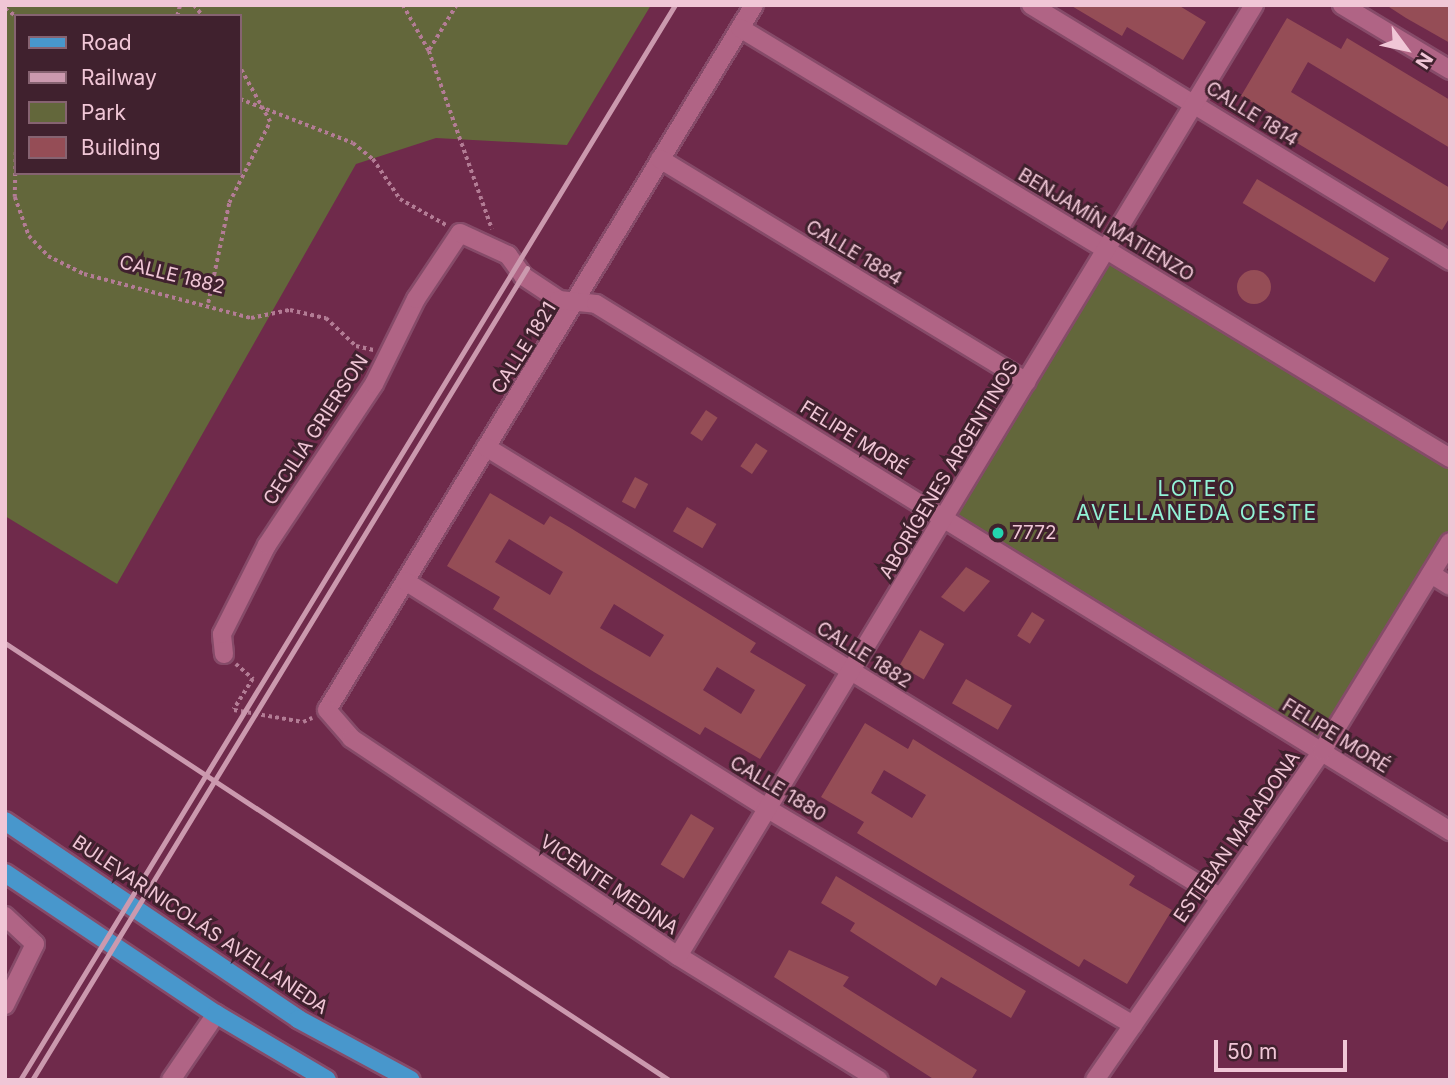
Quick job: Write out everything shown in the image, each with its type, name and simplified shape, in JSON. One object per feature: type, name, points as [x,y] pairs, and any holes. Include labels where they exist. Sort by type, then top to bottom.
[{"type":"main road","name":"BULEVAR NICOLÁS AVELLANEDA","points":[[5,821],[286,1011],[411,1080]]},
{"type":"main road","points":[[5,873],[216,1014],[327,1080]]},
{"type":"street","name":"CALLE 1821","points":[[327,710],[486,447],[578,302],[660,159],[754,5]]},
{"type":"street","name":"CALLE 1814","points":[[1031,5],[1450,261]]},
{"type":"street","name":"ABORÍGENES ARGENTINOS","points":[[678,956],[1254,5]]},
{"type":"street","points":[[1342,5],[1450,70]]},
{"type":"street","name":"BENJAMÍN MATIENZO","points":[[740,28],[1450,458]]},
{"type":"street","name":"CALLE 1884","points":[[660,159],[1027,382]]},
{"type":"street","name":"FELIPE MORÉ","points":[[460,233],[492,247],[559,300],[596,304],[1450,831]]},
{"type":"street","name":"CECILIA GRIERSON","points":[[224,654],[222,634],[267,545],[390,353],[460,233]]},
{"type":"street","name":"CALLE 1882","points":[[486,447],[1221,898]]},
{"type":"street","name":"ESTEBAN MARADONA","points":[[1096,1080],[1322,751],[1450,542]]},
{"type":"street","points":[[1431,574],[1450,586]]},
{"type":"street","name":"CALLE 1880","points":[[405,580],[768,809],[1133,1025]]},
{"type":"street","name":"VICENTE MEDINA","points":[[327,710],[351,738],[678,956],[879,1080]]},
{"type":"street","points":[[5,916],[35,944],[5,1005]]},
{"type":"street","points":[[171,1080],[216,1014]]},
{"type":"path","points":[[403,5],[429,51],[481,194],[492,247]]},
{"type":"path","points":[[429,51],[457,5]]},
{"type":"path","points":[[208,303],[229,203],[271,121],[242,71]]},
{"type":"path","points":[[242,100],[354,143],[373,159],[400,199],[460,233]]},
{"type":"path","name":"CALLE 1882","points":[[15,175],[15,197],[29,236],[48,256],[84,274],[208,303],[251,318],[290,310],[326,318],[356,346],[390,353]]},
{"type":"path","points":[[224,654],[253,679],[234,710],[303,722],[327,710]]},
{"type":"green space","points":[[5,5],[651,5],[567,145],[436,138],[356,164],[117,584],[5,516]]},
{"type":"green space","points":[[1107,250],[1450,458],[1450,542],[1322,751],[944,519]]},
{"type":"building","points":[[1070,5],[1178,5],[1206,22],[1183,60],[1127,27],[1122,36]]},
{"type":"building","points":[[1386,5],[1450,5],[1450,43],[1406,18]]},
{"type":"building","points":[[1287,18],[1341,49],[1347,38],[1450,100],[1450,148],[1308,62],[1291,92],[1450,188],[1450,217],[1442,230],[1287,137],[1293,126],[1241,96]]},
{"type":"building","points":[[1257,179],[1389,258],[1375,282],[1243,203]]},
{"type":"building","points":[[1254,270],[1266,275],[1271,287],[1266,299],[1254,304],[1242,299],[1237,287],[1242,275]]},
{"type":"building","points":[[706,410],[718,418],[702,441],[690,433]]},
{"type":"building","points":[[756,443],[768,451],[752,474],[740,466]]},
{"type":"building","points":[[635,477],[648,484],[635,509],[622,502]]},
{"type":"building","points":[[490,493],[544,525],[550,516],[569,527],[756,643],[750,652],[806,685],[760,759],[705,727],[700,735],[594,672],[493,609],[500,597],[447,566]],"holes":[[[509,539],[563,572],[550,595],[495,562]],[[614,604],[664,635],[650,657],[600,628]],[[717,667],[755,690],[741,714],[703,690]]]},
{"type":"building","points":[[687,507],[716,524],[702,548],[673,531]]},
{"type":"building","points":[[966,567],[990,581],[964,612],[941,597]]},
{"type":"building","points":[[1032,612],[1045,620],[1030,644],[1017,636]]},
{"type":"building","points":[[920,630],[944,644],[924,680],[900,666]]},
{"type":"building","points":[[966,679],[1012,706],[998,730],[952,703]]},
{"type":"building","points":[[865,723],[908,749],[913,739],[1135,876],[1129,885],[1172,910],[1127,984],[1084,959],[1079,967],[857,833],[864,822],[821,797]],"holes":[[[884,770],[926,795],[912,818],[871,793]]]},
{"type":"building","points":[[691,814],[714,828],[684,878],[661,865]]},
{"type":"building","points":[[836,876],[1026,991],[1011,1018],[941,977],[936,986],[850,931],[855,923],[821,903]]},
{"type":"building","points":[[789,950],[849,977],[843,986],[977,1070],[971,1080],[935,1080],[774,977]]},
{"type":"railway","points":[[20,1080],[675,5]]},
{"type":"railway","points":[[32,1080],[527,268]]},
{"type":"railway","points":[[5,643],[669,1080]]},
{"type":"place","name":"7772","points":[[998,533]]},
{"type":"district","name":"LOTEO AVELLANEDA OESTE","points":[[1197,501]]}]
